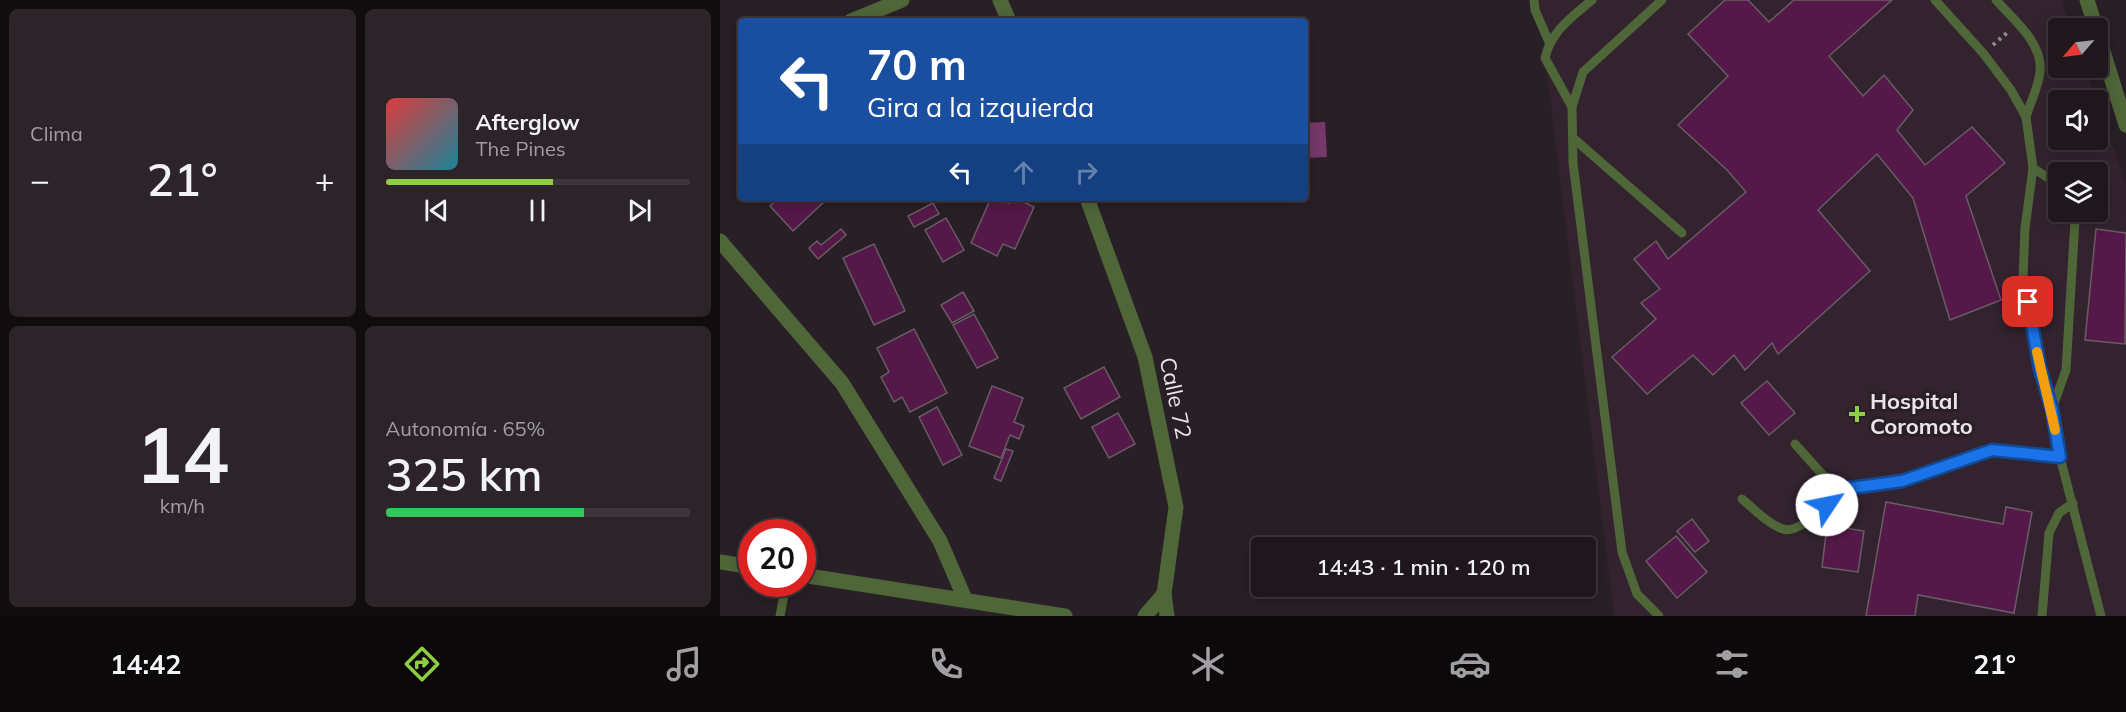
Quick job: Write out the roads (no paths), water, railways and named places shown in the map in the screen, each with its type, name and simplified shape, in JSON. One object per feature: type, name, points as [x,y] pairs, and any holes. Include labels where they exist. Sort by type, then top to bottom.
[{"type":"street","points":[[859,18],[902,0]]},
{"type":"street","points":[[1000,0],[1008,18]]},
{"type":"street","points":[[2087,0],[2092,18]]},
{"type":"street","points":[[2108,68],[2126,125]]},
{"type":"street","name":"Calle 72","points":[[1088,201],[1145,357],[1176,507],[1164,594],[1167,616]]},
{"type":"street","points":[[720,241],[842,383],[940,541],[964,599]]},
{"type":"street","points":[[720,562],[738,565]]},
{"type":"street","points":[[816,577],[1065,616]]},
{"type":"street","points":[[1145,616],[1164,594]]},
{"type":"lane","points":[[1534,0],[1535,10],[1549,42]]},
{"type":"lane","points":[[1572,107],[1545,58],[1549,42],[1564,23],[1592,0]]},
{"type":"lane","points":[[1659,616],[1637,594],[1622,552],[1573,163],[1572,107],[1582,72],[1662,0]]},
{"type":"lane","points":[[1935,0],[1983,53],[2011,90],[2026,117],[2032,168],[2025,228],[2023,279],[2040,369],[2052,409],[2060,457],[2101,616]]},
{"type":"lane","points":[[1996,0],[2018,24],[2040,56],[2040,73],[2026,117]]},
{"type":"lane","points":[[1573,138],[1682,233]]},
{"type":"lane","points":[[2032,168],[2048,178]]},
{"type":"lane","points":[[2052,409],[2066,370],[2075,222]]},
{"type":"lane","points":[[1795,444],[1831,484],[1844,489],[1902,481],[1992,450],[2060,457]]},
{"type":"lane","points":[[1742,499],[1764,518],[1785,530],[1794,530],[1844,489]]},
{"type":"lane","points":[[2042,616],[2049,533],[2059,513],[2073,503]]},
{"type":"lane","points":[[780,616],[784,597]]},
{"type":"place","name":"Hospital Coromoto","points":[[1857,414]]}]
